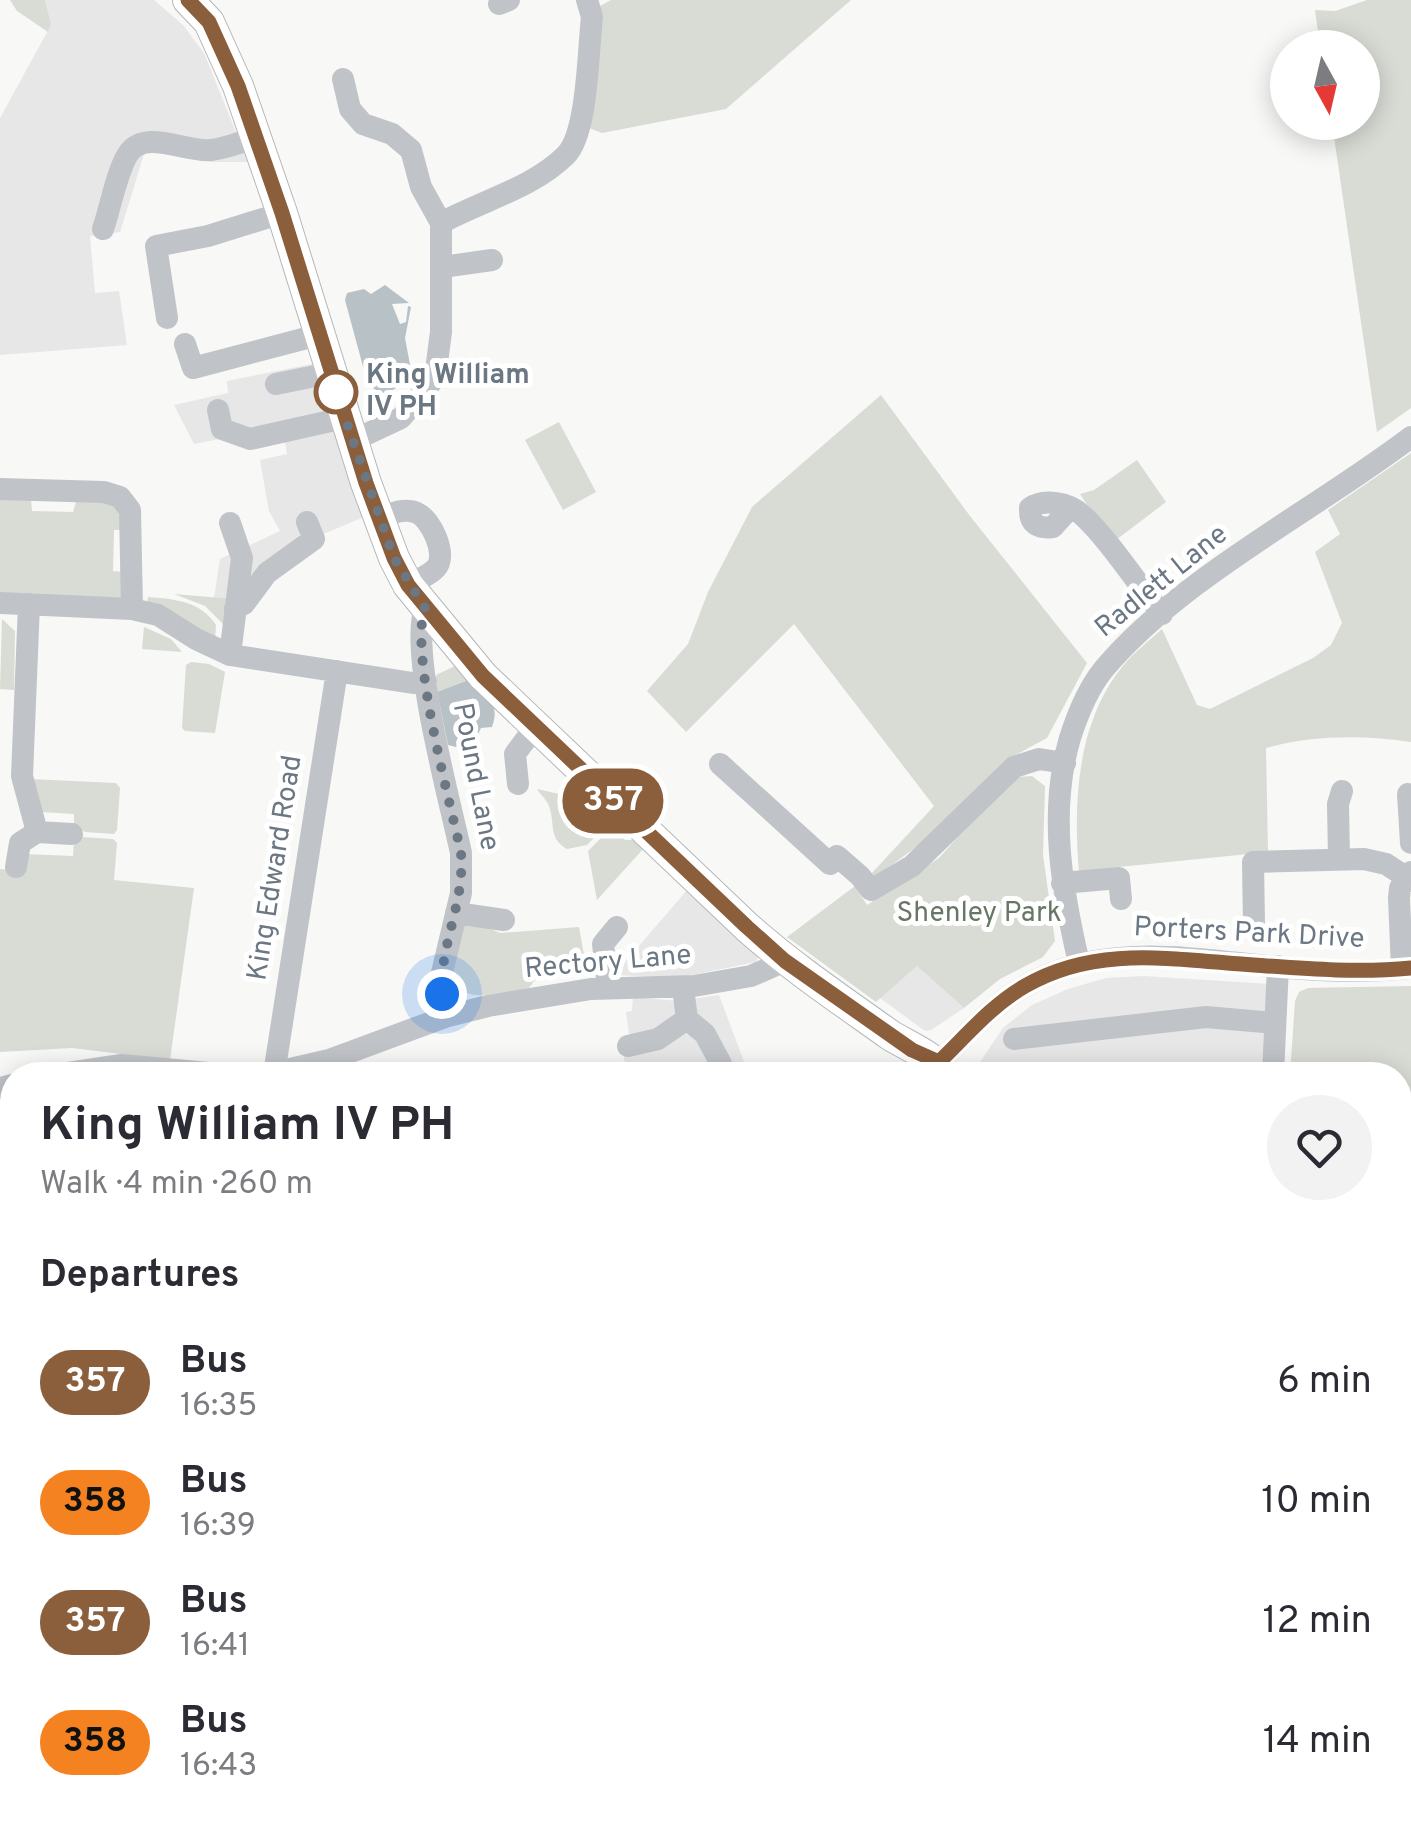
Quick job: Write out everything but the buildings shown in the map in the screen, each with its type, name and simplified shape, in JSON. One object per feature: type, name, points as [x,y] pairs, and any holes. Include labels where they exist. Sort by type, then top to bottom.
[{"type":"main road","points":[[188,0],[209,22],[223,49],[257,137],[378,518],[417,597],[460,650],[535,727],[785,961],[931,1062]]},
{"type":"street","points":[[441,223],[526,184],[568,154],[579,126],[592,17],[586,0]]},
{"type":"street","points":[[218,410],[222,429],[250,439],[348,430],[400,418],[435,378],[441,332],[441,223],[421,187],[411,150],[392,134],[362,124],[350,109],[343,78]]},
{"type":"street","points":[[102,229],[128,153],[140,144],[156,142],[186,150],[209,150],[257,137]]},
{"type":"street","points":[[168,318],[156,246],[208,236],[282,213]]},
{"type":"street","points":[[442,268],[492,260]]},
{"type":"street","points":[[186,344],[192,368],[318,335]]},
{"type":"street","points":[[276,384],[330,373]]},
{"type":"street","name":"Radlett Lane","points":[[1080,963],[1062,882],[1058,834],[1070,738],[1101,672],[1162,614],[1411,437]]},
{"type":"street","points":[[0,488],[104,492],[120,497],[130,510],[132,609]]},
{"type":"street","points":[[1070,508],[1080,512],[1162,614]]},
{"type":"street","points":[[378,518],[410,511],[420,513],[428,523],[441,554],[417,597]]},
{"type":"street","points":[[236,608],[244,604],[266,573],[314,539],[307,522]]},
{"type":"street","points":[[230,523],[242,558],[230,655]]},
{"type":"street","name":"Pound Lane","points":[[417,597],[424,674],[461,853],[461,893],[441,976],[448,1016]]},
{"type":"street","points":[[0,602],[132,609],[158,615],[230,655],[413,683],[460,650]]},
{"type":"street","points":[[29,604],[22,776],[37,832]]},
{"type":"street","name":"King Edward Road","points":[[271,1062],[336,671]]},
{"type":"street","points":[[518,784],[515,754],[535,727]]},
{"type":"street","points":[[720,764],[830,864],[837,856],[871,890],[912,866],[1014,766],[1040,759],[1066,763]]},
{"type":"street","points":[[1339,858],[1338,804],[1342,791]]},
{"type":"street","points":[[1408,794],[1411,843]]},
{"type":"street","points":[[16,867],[20,843],[37,832],[72,834]]},
{"type":"street","points":[[1254,926],[1253,862],[1339,858],[1386,864],[1408,874],[1399,898],[1406,969]]},
{"type":"street","points":[[1062,882],[1119,878],[1121,899]]},
{"type":"street","points":[[456,913],[504,920]]},
{"type":"street","points":[[608,988],[603,944],[617,928]]},
{"type":"street","name":"Porters Park Drive","points":[[948,1062],[1002,1001],[1048,974],[1080,963],[1141,956],[1318,970],[1406,969]]},
{"type":"street","name":"Rectory Lane","points":[[321,1062],[448,1016],[502,1004],[608,988],[682,988],[751,976],[785,961]]},
{"type":"street","points":[[1273,1062],[1278,966]]},
{"type":"street","points":[[682,988],[687,1019],[705,1034],[720,1062]]},
{"type":"street","points":[[1014,1039],[1206,1018],[1274,1023]]},
{"type":"street","points":[[628,1046],[658,1038],[687,1019]]},
{"type":"shaded area","points":[[45,0],[154,0],[183,25],[204,53],[248,162],[215,162],[145,151],[120,232],[90,236],[95,293],[119,291],[127,345],[0,355],[0,118],[51,25]]},
{"type":"shaded area","points":[[385,285],[409,303],[392,304],[400,324],[406,322],[408,306],[411,307],[405,338],[411,370],[400,386],[384,395],[368,385],[345,300],[347,293],[364,289],[371,294]]},
{"type":"shaded area","points":[[312,364],[364,517],[304,542],[243,600],[214,598],[220,559],[280,531],[269,511],[260,460],[287,454],[284,435],[230,437],[194,444],[174,405],[228,393],[227,381]]},
{"type":"shaded area","points":[[471,679],[493,705],[492,727],[481,728],[476,738],[456,747],[448,745],[437,692]]},
{"type":"shaded area","points":[[688,889],[759,954],[756,962],[677,978],[614,975]]},
{"type":"shaded area","points":[[917,966],[964,1008],[931,1030],[925,1031],[880,998]]},
{"type":"shaded area","points":[[1144,976],[1270,984],[1264,1062],[980,1062],[1003,1028],[1032,1005],[1106,978]]},
{"type":"shaded area","points":[[719,995],[744,1062],[625,1062],[621,1042],[630,1041],[626,1012],[632,1011],[633,997],[678,1001]]},
{"type":"green space","points":[[10,0],[45,0],[51,24],[48,32],[17,11]]},
{"type":"green space","points":[[611,0],[851,0],[726,109],[602,133],[573,122],[585,14]]},
{"type":"green space","points":[[1367,0],[1411,0],[1411,408],[1377,432],[1334,140],[1380,140],[1380,30],[1318,30],[1315,10],[1335,11]]},
{"type":"green space","points":[[881,395],[970,516],[1087,663],[1047,738],[1010,758],[920,844],[873,879],[871,874],[934,806],[794,624],[686,732],[647,691],[688,644],[708,592],[752,507]]},
{"type":"green space","points":[[559,422],[596,492],[563,510],[525,440]]},
{"type":"green space","points":[[1411,453],[1411,742],[1338,738],[1266,748],[1268,852],[1079,871],[1081,764],[1095,713],[1122,667],[1162,629],[1197,705],[1210,709],[1313,658],[1331,645],[1342,623],[1315,552],[1340,534],[1328,510]]},
{"type":"green space","points":[[1137,460],[1166,502],[1112,543],[1080,494],[1094,490]]},
{"type":"green space","points":[[0,498],[31,500],[32,511],[73,512],[76,502],[108,499],[118,511],[123,530],[114,530],[113,571],[124,572],[124,598],[0,596]]},
{"type":"green space","points":[[174,594],[233,599],[224,625],[205,606]]},
{"type":"green space","points":[[148,597],[177,600],[203,611],[216,625],[215,641],[147,603]]},
{"type":"green space","points":[[2,619],[15,631],[14,690],[0,689]]},
{"type":"green space","points":[[144,627],[171,639],[182,652],[142,649]]},
{"type":"green space","points":[[209,664],[225,672],[215,733],[182,728],[186,665]]},
{"type":"green space","points":[[455,666],[471,679],[437,692],[436,675]]},
{"type":"green space","name":"Shenley Park","points":[[1032,776],[1045,786],[1043,855],[1055,941],[1043,957],[1000,979],[964,1008],[917,966],[876,1002],[787,937],[855,886],[867,905],[939,858],[1006,783]]},
{"type":"green space","points":[[29,779],[116,783],[120,788],[117,830],[114,834],[85,832],[74,826],[74,814],[41,812]]},
{"type":"green space","points":[[537,789],[590,801],[608,824],[587,845],[567,849],[556,839],[550,809]]},
{"type":"green space","points":[[612,827],[625,840],[636,840],[644,848],[597,900],[588,851]]},
{"type":"green space","points":[[113,839],[117,843],[114,880],[194,888],[170,1060],[72,1048],[0,1052],[0,869],[21,871],[22,854],[73,856],[74,840]]},
{"type":"green space","points":[[464,922],[500,933],[579,927],[587,972],[535,980],[529,988],[471,994],[455,983],[453,971]]},
{"type":"green space","points":[[1411,986],[1411,1062],[1291,1062],[1295,1001],[1299,992],[1308,988]]},
{"type":"bus line","name":"357","points":[[188,0],[209,22],[238,86],[366,483],[408,585],[495,688],[785,961],[912,1050],[939,1062],[1002,1001],[1023,987],[1048,974],[1105,958],[1141,956],[1318,970],[1411,968]]},
{"type":"place","name":"King William IV PH","points":[[336,392]]},
{"type":"route","points":[[336,392],[394,558],[425,608],[420,635],[426,682],[462,874],[441,975],[442,994]]}]
